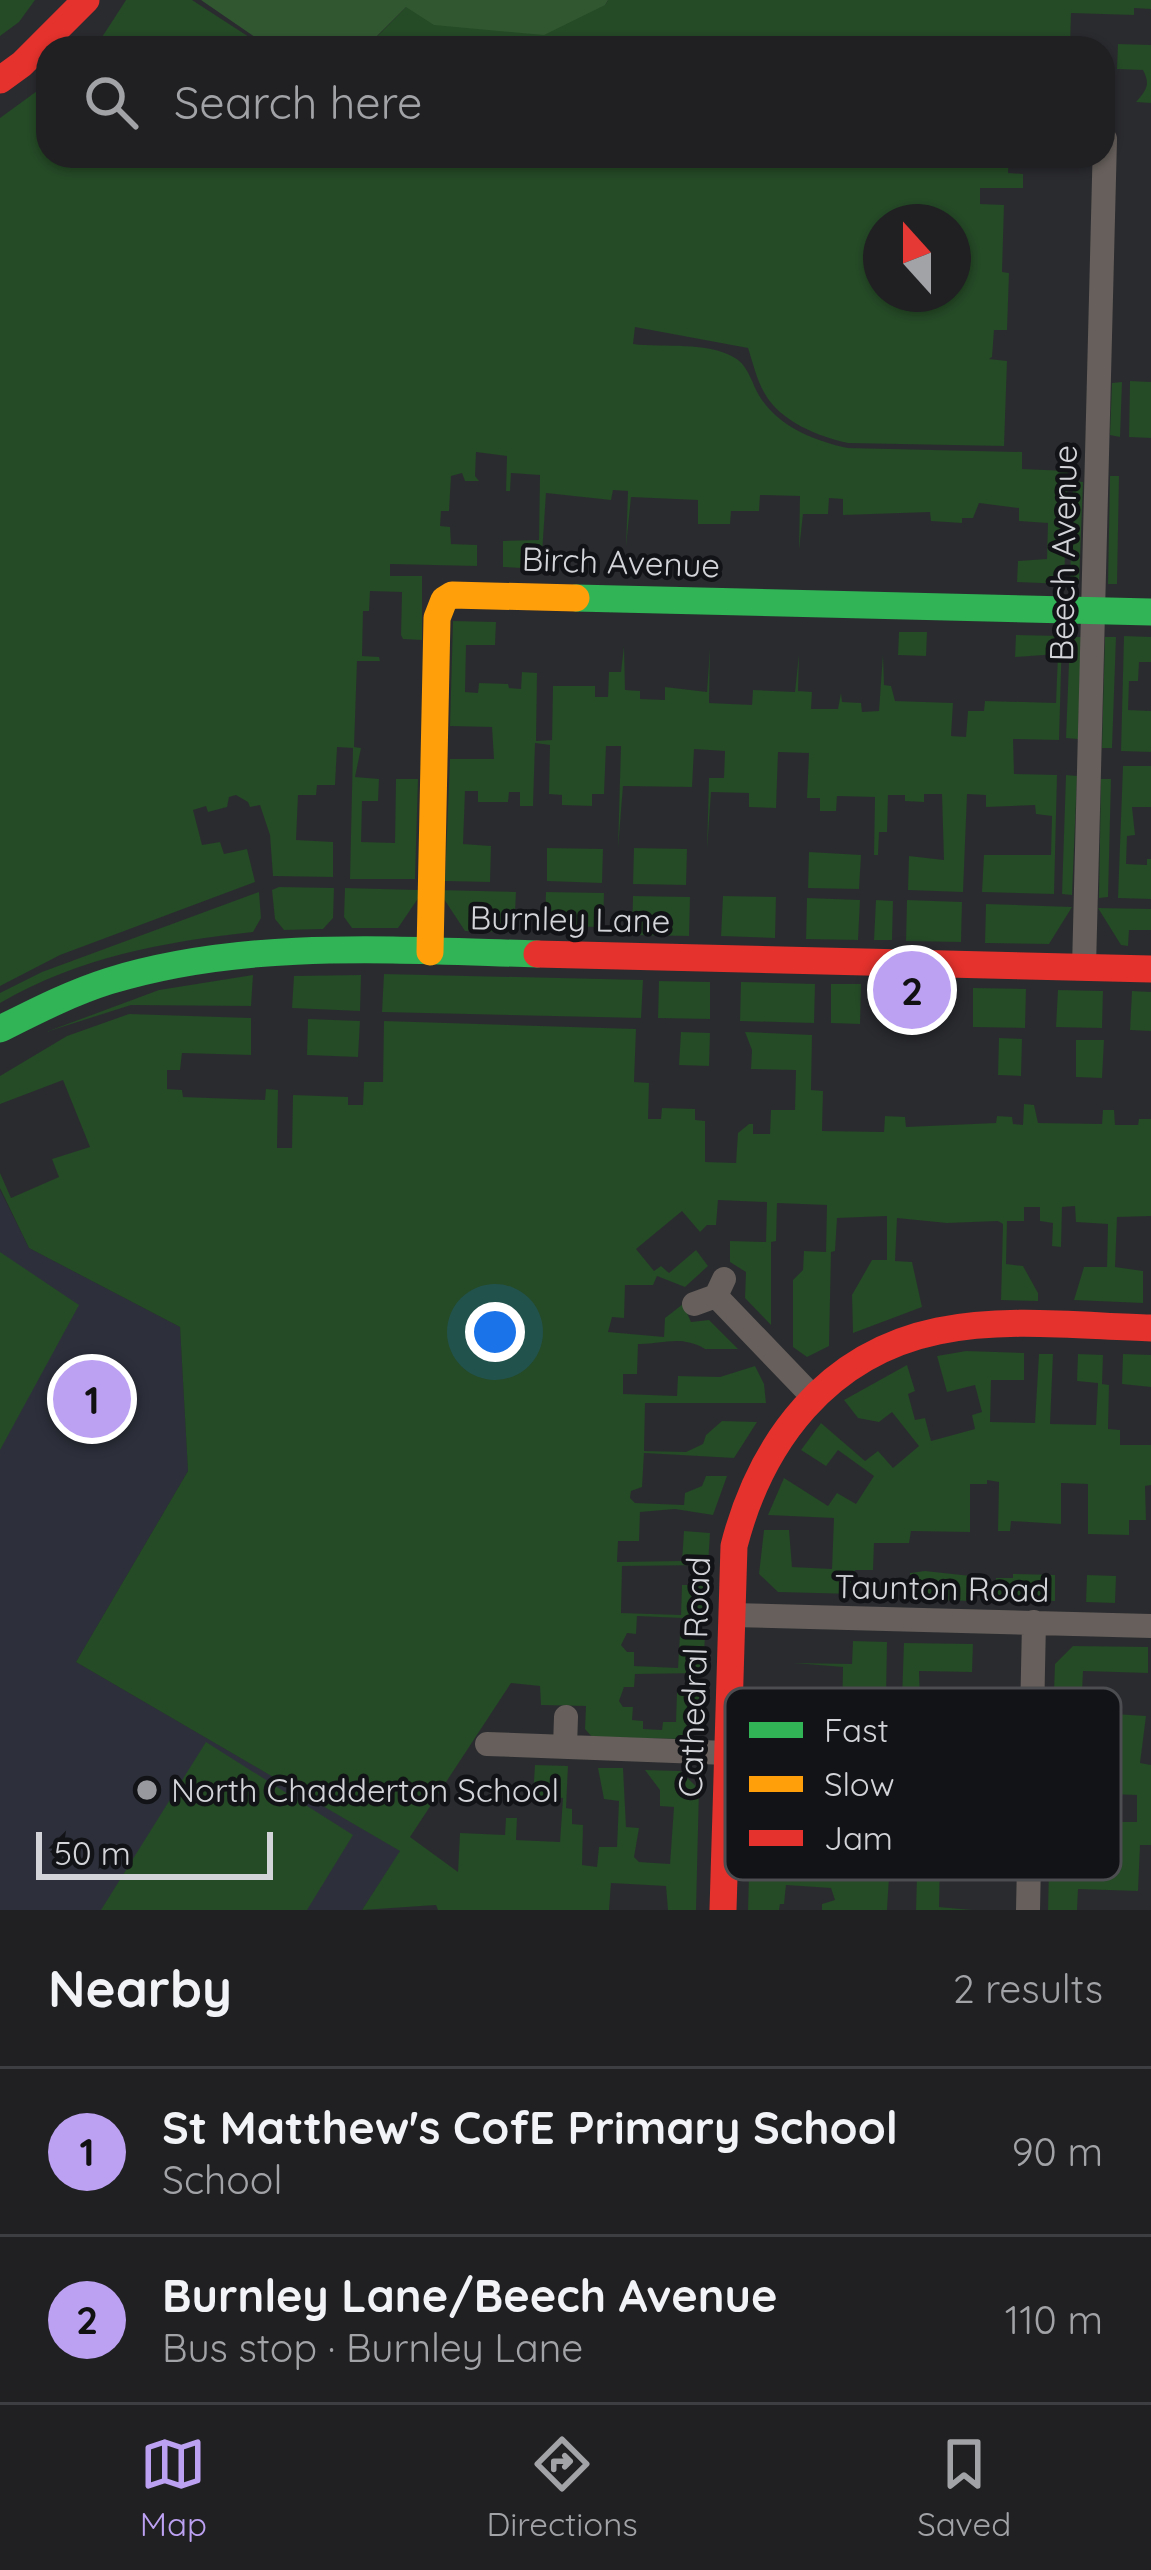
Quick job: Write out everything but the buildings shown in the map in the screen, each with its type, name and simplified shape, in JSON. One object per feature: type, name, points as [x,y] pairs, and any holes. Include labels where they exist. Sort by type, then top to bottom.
[{"type":"street","points":[[50,36],[86,0]]},
{"type":"street","points":[[0,80],[36,50]]},
{"type":"street","name":"Beech Avenue","points":[[1084,968],[1104,168]]},
{"type":"street","name":"Birch Avenue","points":[[430,952],[437,618],[444,600],[452,595],[1151,612]]},
{"type":"street","name":"Burnley Lane","points":[[0,1030],[117,977],[195,960],[287,951],[1151,970]]},
{"type":"street","points":[[711,1293],[812,1396]]},
{"type":"street","name":"Cathedral Road","points":[[728,1688],[734,1546],[746,1500],[777,1439],[812,1396],[842,1371],[885,1347],[937,1331],[1151,1328]]},
{"type":"street","name":"Taunton Road","points":[[730,1615],[1151,1626]]},
{"type":"street","points":[[1033,1688],[1034,1622]]},
{"type":"street","points":[[565,1747],[566,1718]]},
{"type":"street","points":[[487,1744],[725,1753]]},
{"type":"street","name":"Cathedral Road","points":[[723,1910],[725,1832]]},
{"type":"street","points":[[1028,1910],[1029,1880]]},
{"type":"shaded area","points":[[0,1190],[29,1248],[180,1327],[188,1471],[76,1662],[401,1851],[362,1910],[0,1910]]},
{"type":"green space","points":[[0,0],[35,0],[19,22],[0,36]]},
{"type":"green space","points":[[126,0],[192,0],[248,36],[103,36]]},
{"type":"green space","points":[[201,0],[608,0],[544,35],[434,25],[406,7],[377,36],[254,36]]},
{"type":"green space","points":[[608,0],[1151,0],[1151,9],[1134,8],[1134,15],[1071,13],[1070,36],[378,36],[406,7],[605,5]]},
{"type":"green space","points":[[1118,44],[1151,45],[1151,103],[1136,102],[1146,87],[1143,70],[1117,69]]},
{"type":"green space","points":[[36,92],[36,168],[1008,168],[1008,173],[1023,174],[1023,188],[980,188],[980,204],[1004,205],[1002,272],[1009,273],[1007,330],[994,330],[989,359],[1007,361],[1004,446],[837,440],[801,426],[772,404],[748,348],[635,327],[633,344],[699,347],[735,358],[777,417],[836,445],[1022,452],[1022,469],[1068,471],[1064,584],[1017,582],[1018,561],[1047,559],[1048,523],[1019,521],[1019,508],[979,503],[973,518],[962,518],[962,523],[931,521],[930,512],[843,515],[843,499],[829,498],[828,514],[803,514],[799,550],[800,496],[760,495],[759,511],[731,511],[730,524],[698,524],[698,500],[631,497],[626,547],[628,491],[613,490],[611,500],[546,493],[541,569],[503,567],[503,541],[539,540],[540,475],[511,473],[510,491],[506,491],[507,456],[476,452],[479,481],[465,481],[462,473],[451,476],[449,511],[441,511],[440,526],[450,527],[451,544],[477,545],[477,566],[390,564],[390,576],[422,576],[422,640],[401,635],[402,592],[370,591],[369,611],[363,611],[362,656],[380,661],[357,661],[354,747],[361,748],[355,777],[379,779],[378,801],[362,801],[361,842],[395,843],[396,779],[418,779],[415,879],[350,879],[353,748],[337,747],[335,785],[317,785],[316,795],[298,795],[296,840],[333,842],[333,877],[273,876],[270,835],[260,805],[250,807],[236,795],[229,797],[227,807],[193,810],[202,845],[220,842],[224,854],[247,849],[255,882],[60,955],[0,986],[0,118]]},
{"type":"green space","points":[[1130,381],[1151,382],[1151,438],[1129,437]]},
{"type":"green space","points":[[1122,382],[1120,437],[1110,435],[1112,383]]},
{"type":"green space","points":[[1110,476],[1119,476],[1117,584],[1108,584]]},
{"type":"green space","points":[[1073,481],[1083,482],[1079,584],[1070,584]]},
{"type":"green space","points":[[453,621],[496,622],[495,645],[466,645],[465,692],[478,693],[479,683],[521,689],[522,672],[537,673],[536,741],[552,740],[553,686],[595,686],[595,697],[608,697],[609,672],[621,672],[624,646],[625,690],[640,691],[640,699],[665,700],[665,687],[707,692],[710,648],[709,703],[752,705],[753,690],[795,692],[799,654],[798,691],[812,692],[811,709],[838,709],[841,693],[842,702],[861,703],[862,712],[879,711],[883,654],[884,685],[891,686],[895,701],[953,703],[951,736],[966,737],[968,711],[984,711],[985,701],[1056,703],[1058,654],[1015,657],[1016,635],[1062,636],[1059,740],[1013,739],[1014,774],[1057,775],[1054,894],[982,892],[984,855],[1051,855],[1052,816],[1036,814],[1035,805],[986,807],[986,795],[967,794],[963,892],[908,890],[909,856],[944,860],[942,794],[924,794],[924,802],[888,795],[887,832],[879,832],[878,855],[874,855],[875,797],[837,796],[836,811],[820,811],[820,798],[807,798],[809,753],[778,752],[776,808],[749,807],[749,793],[711,792],[707,850],[709,778],[724,778],[725,751],[694,749],[692,787],[623,786],[618,848],[621,746],[606,746],[604,794],[592,794],[592,806],[562,805],[562,795],[549,794],[550,745],[535,743],[533,806],[520,806],[520,792],[509,792],[508,802],[478,802],[478,791],[465,791],[463,844],[491,846],[490,882],[445,881],[450,759],[494,759],[492,727],[450,726]]},
{"type":"green space","points":[[899,632],[927,632],[926,656],[898,655]]},
{"type":"green space","points":[[1124,636],[1151,637],[1151,662],[1139,662],[1138,681],[1129,681],[1128,710],[1151,711],[1151,752],[1121,751]]},
{"type":"green space","points":[[1070,637],[1081,637],[1078,739],[1066,738]]},
{"type":"green space","points":[[1105,637],[1116,637],[1112,748],[1102,748]]},
{"type":"green space","points":[[1123,766],[1151,766],[1151,807],[1132,807],[1135,835],[1127,836],[1126,864],[1147,865],[1151,859],[1151,899],[1118,898]]},
{"type":"green space","points":[[1066,775],[1077,776],[1072,895],[1062,894]]},
{"type":"green space","points":[[1101,779],[1111,779],[1108,897],[1099,898]]},
{"type":"green space","points":[[547,848],[603,849],[602,883],[547,881]]},
{"type":"green space","points":[[634,848],[687,849],[686,885],[633,884]]},
{"type":"green space","points":[[809,852],[861,855],[859,889],[808,888]]},
{"type":"green space","points":[[334,888],[333,918],[323,929],[284,930],[275,919],[272,890]]},
{"type":"green space","points":[[345,888],[423,891],[398,928],[352,928],[344,917]]},
{"type":"green space","points":[[438,890],[516,892],[514,932],[465,931]]},
{"type":"green space","points":[[259,892],[261,918],[253,932],[122,954],[60,974],[0,1003],[0,993],[42,972]]},
{"type":"green space","points":[[546,892],[604,893],[603,927],[545,926]]},
{"type":"green space","points":[[633,896],[690,897],[689,936],[632,935]]},
{"type":"green space","points":[[723,896],[776,897],[775,938],[721,936]]},
{"type":"green space","points":[[807,898],[860,900],[858,940],[806,939]]},
{"type":"green space","points":[[876,900],[893,901],[892,940],[874,940]]},
{"type":"green space","points":[[907,900],[962,902],[961,942],[906,941]]},
{"type":"green space","points":[[986,904],[1072,907],[1049,944],[985,943]]},
{"type":"green space","points":[[1098,908],[1151,909],[1151,930],[1129,930],[1128,946],[1121,945]]},
{"type":"green space","points":[[384,974],[643,980],[641,1018],[382,1012]]},
{"type":"green space","points":[[253,975],[251,1006],[131,1005],[46,1032],[159,990]]},
{"type":"green space","points":[[361,975],[360,1011],[292,1008],[294,976]]},
{"type":"green space","points":[[659,981],[710,982],[710,1019],[658,1018]]},
{"type":"green space","points":[[741,982],[815,984],[814,1023],[740,1021]]},
{"type":"green space","points":[[831,984],[861,984],[860,1024],[831,1023]]},
{"type":"green space","points":[[883,985],[940,987],[939,1022],[882,1020]]},
{"type":"green space","points":[[973,988],[1026,989],[1025,1028],[973,1027]]},
{"type":"green space","points":[[1058,990],[1103,991],[1102,1028],[1056,1027]]},
{"type":"green space","points":[[1132,991],[1151,992],[1151,1031],[1130,1030]]},
{"type":"green space","points":[[129,1014],[251,1018],[251,1055],[182,1053],[180,1070],[167,1070],[167,1089],[182,1090],[183,1097],[265,1100],[266,1089],[278,1090],[277,1148],[292,1148],[293,1095],[348,1097],[348,1105],[363,1105],[364,1082],[383,1082],[384,1021],[636,1029],[634,1082],[649,1083],[648,1119],[661,1119],[662,1108],[695,1109],[695,1120],[705,1121],[705,1162],[736,1163],[738,1133],[753,1124],[753,1134],[770,1134],[771,1110],[795,1110],[796,1070],[751,1069],[752,1050],[745,1032],[812,1035],[811,1090],[823,1091],[822,1131],[884,1132],[885,1116],[905,1117],[906,1127],[996,1123],[997,1116],[1012,1117],[1013,1124],[1023,1125],[1024,1104],[1034,1105],[1038,1123],[1102,1124],[1103,1110],[1114,1110],[1115,1125],[1138,1125],[1139,1119],[1151,1119],[1151,1216],[1117,1217],[1115,1267],[1143,1271],[1143,1303],[1074,1300],[1084,1267],[1107,1267],[1108,1224],[1076,1222],[1075,1206],[1062,1207],[1061,1247],[1052,1246],[1053,1223],[1040,1221],[1040,1207],[1024,1207],[1024,1221],[1007,1221],[1006,1264],[1023,1266],[1038,1301],[1001,1300],[1003,1224],[998,1221],[897,1218],[895,1261],[912,1262],[922,1307],[853,1333],[852,1295],[872,1260],[887,1260],[887,1216],[837,1218],[835,1251],[831,1252],[829,1346],[807,1357],[793,1347],[793,1280],[803,1270],[804,1251],[826,1252],[827,1205],[777,1203],[776,1241],[771,1242],[771,1325],[745,1298],[746,1272],[730,1262],[730,1241],[766,1242],[767,1202],[718,1200],[716,1225],[707,1225],[700,1232],[682,1211],[636,1249],[654,1271],[661,1266],[669,1273],[696,1250],[708,1266],[685,1287],[657,1276],[653,1285],[625,1285],[624,1318],[612,1317],[608,1332],[664,1337],[665,1318],[683,1304],[691,1322],[709,1320],[738,1349],[705,1349],[679,1341],[638,1344],[637,1374],[623,1374],[623,1394],[677,1396],[678,1376],[720,1377],[755,1366],[764,1384],[766,1403],[645,1403],[644,1451],[686,1452],[703,1444],[722,1421],[757,1422],[734,1458],[644,1453],[642,1487],[631,1491],[635,1503],[684,1505],[685,1493],[702,1486],[706,1476],[727,1476],[713,1515],[675,1509],[640,1512],[639,1541],[618,1541],[617,1562],[682,1561],[684,1531],[710,1533],[708,1565],[622,1566],[621,1613],[681,1615],[682,1585],[707,1585],[705,1619],[637,1616],[636,1634],[627,1633],[621,1645],[634,1652],[634,1666],[678,1668],[680,1634],[705,1635],[703,1673],[635,1674],[634,1687],[624,1687],[619,1701],[623,1707],[633,1707],[632,1720],[643,1721],[643,1729],[662,1730],[663,1722],[676,1722],[677,1692],[702,1693],[702,1714],[683,1739],[592,1737],[585,1729],[586,1706],[541,1705],[540,1686],[511,1683],[410,1837],[458,1872],[460,1833],[505,1835],[506,1818],[517,1818],[516,1840],[560,1842],[563,1798],[533,1796],[535,1765],[568,1766],[566,1808],[572,1809],[572,1824],[583,1825],[582,1865],[597,1867],[599,1847],[617,1847],[619,1801],[604,1799],[598,1768],[623,1768],[626,1827],[639,1828],[634,1857],[639,1862],[670,1864],[674,1807],[660,1806],[660,1790],[645,1770],[680,1771],[699,1789],[696,1910],[668,1910],[666,1886],[611,1883],[609,1910],[438,1910],[436,1905],[362,1910],[400,1851],[76,1662],[188,1471],[180,1327],[29,1248],[0,1188],[0,1173],[11,1198],[59,1177],[52,1159],[90,1147],[63,1080],[0,1104],[0,1076],[67,1036]]},
{"type":"green space","points":[[308,1019],[360,1021],[358,1057],[307,1055]]},
{"type":"green space","points":[[681,1032],[710,1033],[709,1066],[679,1065]]},
{"type":"green space","points":[[999,1038],[1022,1039],[1021,1076],[998,1075]]},
{"type":"green space","points":[[1076,1040],[1104,1040],[1102,1078],[1076,1077]]},
{"type":"green space","points":[[0,1252],[79,1305],[0,1450]]},
{"type":"green space","points":[[966,1351],[1024,1353],[1024,1380],[991,1380],[990,1422],[1035,1423],[1039,1354],[1053,1354],[1050,1424],[1096,1425],[1098,1383],[1077,1381],[1078,1354],[1103,1355],[1102,1384],[1109,1385],[1108,1429],[1120,1430],[1120,1445],[1151,1445],[1146,1520],[1129,1520],[1129,1535],[1088,1534],[1088,1484],[1061,1483],[1061,1524],[1011,1521],[1010,1531],[998,1531],[999,1482],[987,1480],[987,1484],[970,1484],[970,1532],[911,1531],[909,1543],[874,1543],[873,1570],[855,1570],[854,1594],[778,1592],[759,1574],[764,1530],[789,1530],[792,1567],[832,1569],[834,1518],[768,1515],[784,1478],[828,1506],[837,1493],[856,1504],[874,1476],[838,1450],[826,1466],[801,1450],[821,1423],[865,1461],[878,1451],[893,1468],[919,1446],[892,1412],[879,1422],[858,1418],[844,1400],[907,1365],[915,1391],[908,1394],[915,1420],[925,1418],[931,1441],[975,1429],[972,1415],[982,1412],[975,1385],[947,1392],[937,1356]]},
{"type":"green space","points":[[1123,1354],[1151,1355],[1151,1387],[1122,1384]]},
{"type":"green space","points":[[910,1573],[971,1576],[971,1601],[910,1599]]},
{"type":"green space","points":[[1013,1574],[1055,1575],[1055,1601],[995,1600],[996,1578],[1013,1578]]},
{"type":"green space","points":[[1087,1575],[1116,1576],[1115,1603],[1086,1602]]},
{"type":"green space","points":[[853,1641],[887,1642],[886,1688],[843,1688],[843,1667],[794,1663],[852,1664]]},
{"type":"green space","points":[[904,1643],[973,1644],[972,1672],[919,1671],[920,1688],[902,1688]]},
{"type":"green space","points":[[1073,1646],[1148,1647],[1148,1673],[1083,1671],[1082,1688],[1054,1688],[1055,1664]]},
{"type":"green space","points":[[1121,1714],[1146,1716],[1140,1763],[1151,1765],[1151,1845],[1140,1845],[1138,1891],[1078,1889],[1077,1910],[1048,1910],[1049,1880],[1121,1880],[1122,1822],[1137,1822],[1137,1795],[1121,1794]]},
{"type":"green space","points":[[206,1742],[353,1835],[307,1910],[101,1910]]},
{"type":"green space","points":[[749,1880],[889,1880],[887,1910],[822,1910],[822,1904],[835,1900],[831,1888],[786,1885],[779,1910],[748,1910]]},
{"type":"green space","points":[[917,1880],[940,1880],[939,1907],[972,1910],[916,1910]]},
{"type":"traffic: fast","points":[[576,598],[1151,612]]},
{"type":"traffic: fast","points":[[0,1029],[109,981],[214,958],[321,950],[537,954]]},
{"type":"traffic: slow","points":[[430,952],[437,618],[444,600],[452,595],[576,598]]},
{"type":"traffic: jam","points":[[50,36],[86,0]]},
{"type":"traffic: jam","points":[[0,80],[36,50]]},
{"type":"traffic: jam","points":[[537,954],[1151,969]]},
{"type":"traffic: jam","points":[[730,1688],[734,1546],[746,1508],[781,1438],[832,1381],[898,1343],[938,1331],[991,1324],[1151,1328]]},
{"type":"traffic: jam","points":[[723,1910],[725,1844]]},
{"type":"place","name":"Burnley Lane/Beech Avenue","points":[[912,990]]},
{"type":"place","name":"St Matthew's CofE Primary School","points":[[92,1399]]},
{"type":"place","name":"North Chadderton School","points":[[147,1790]]}]
